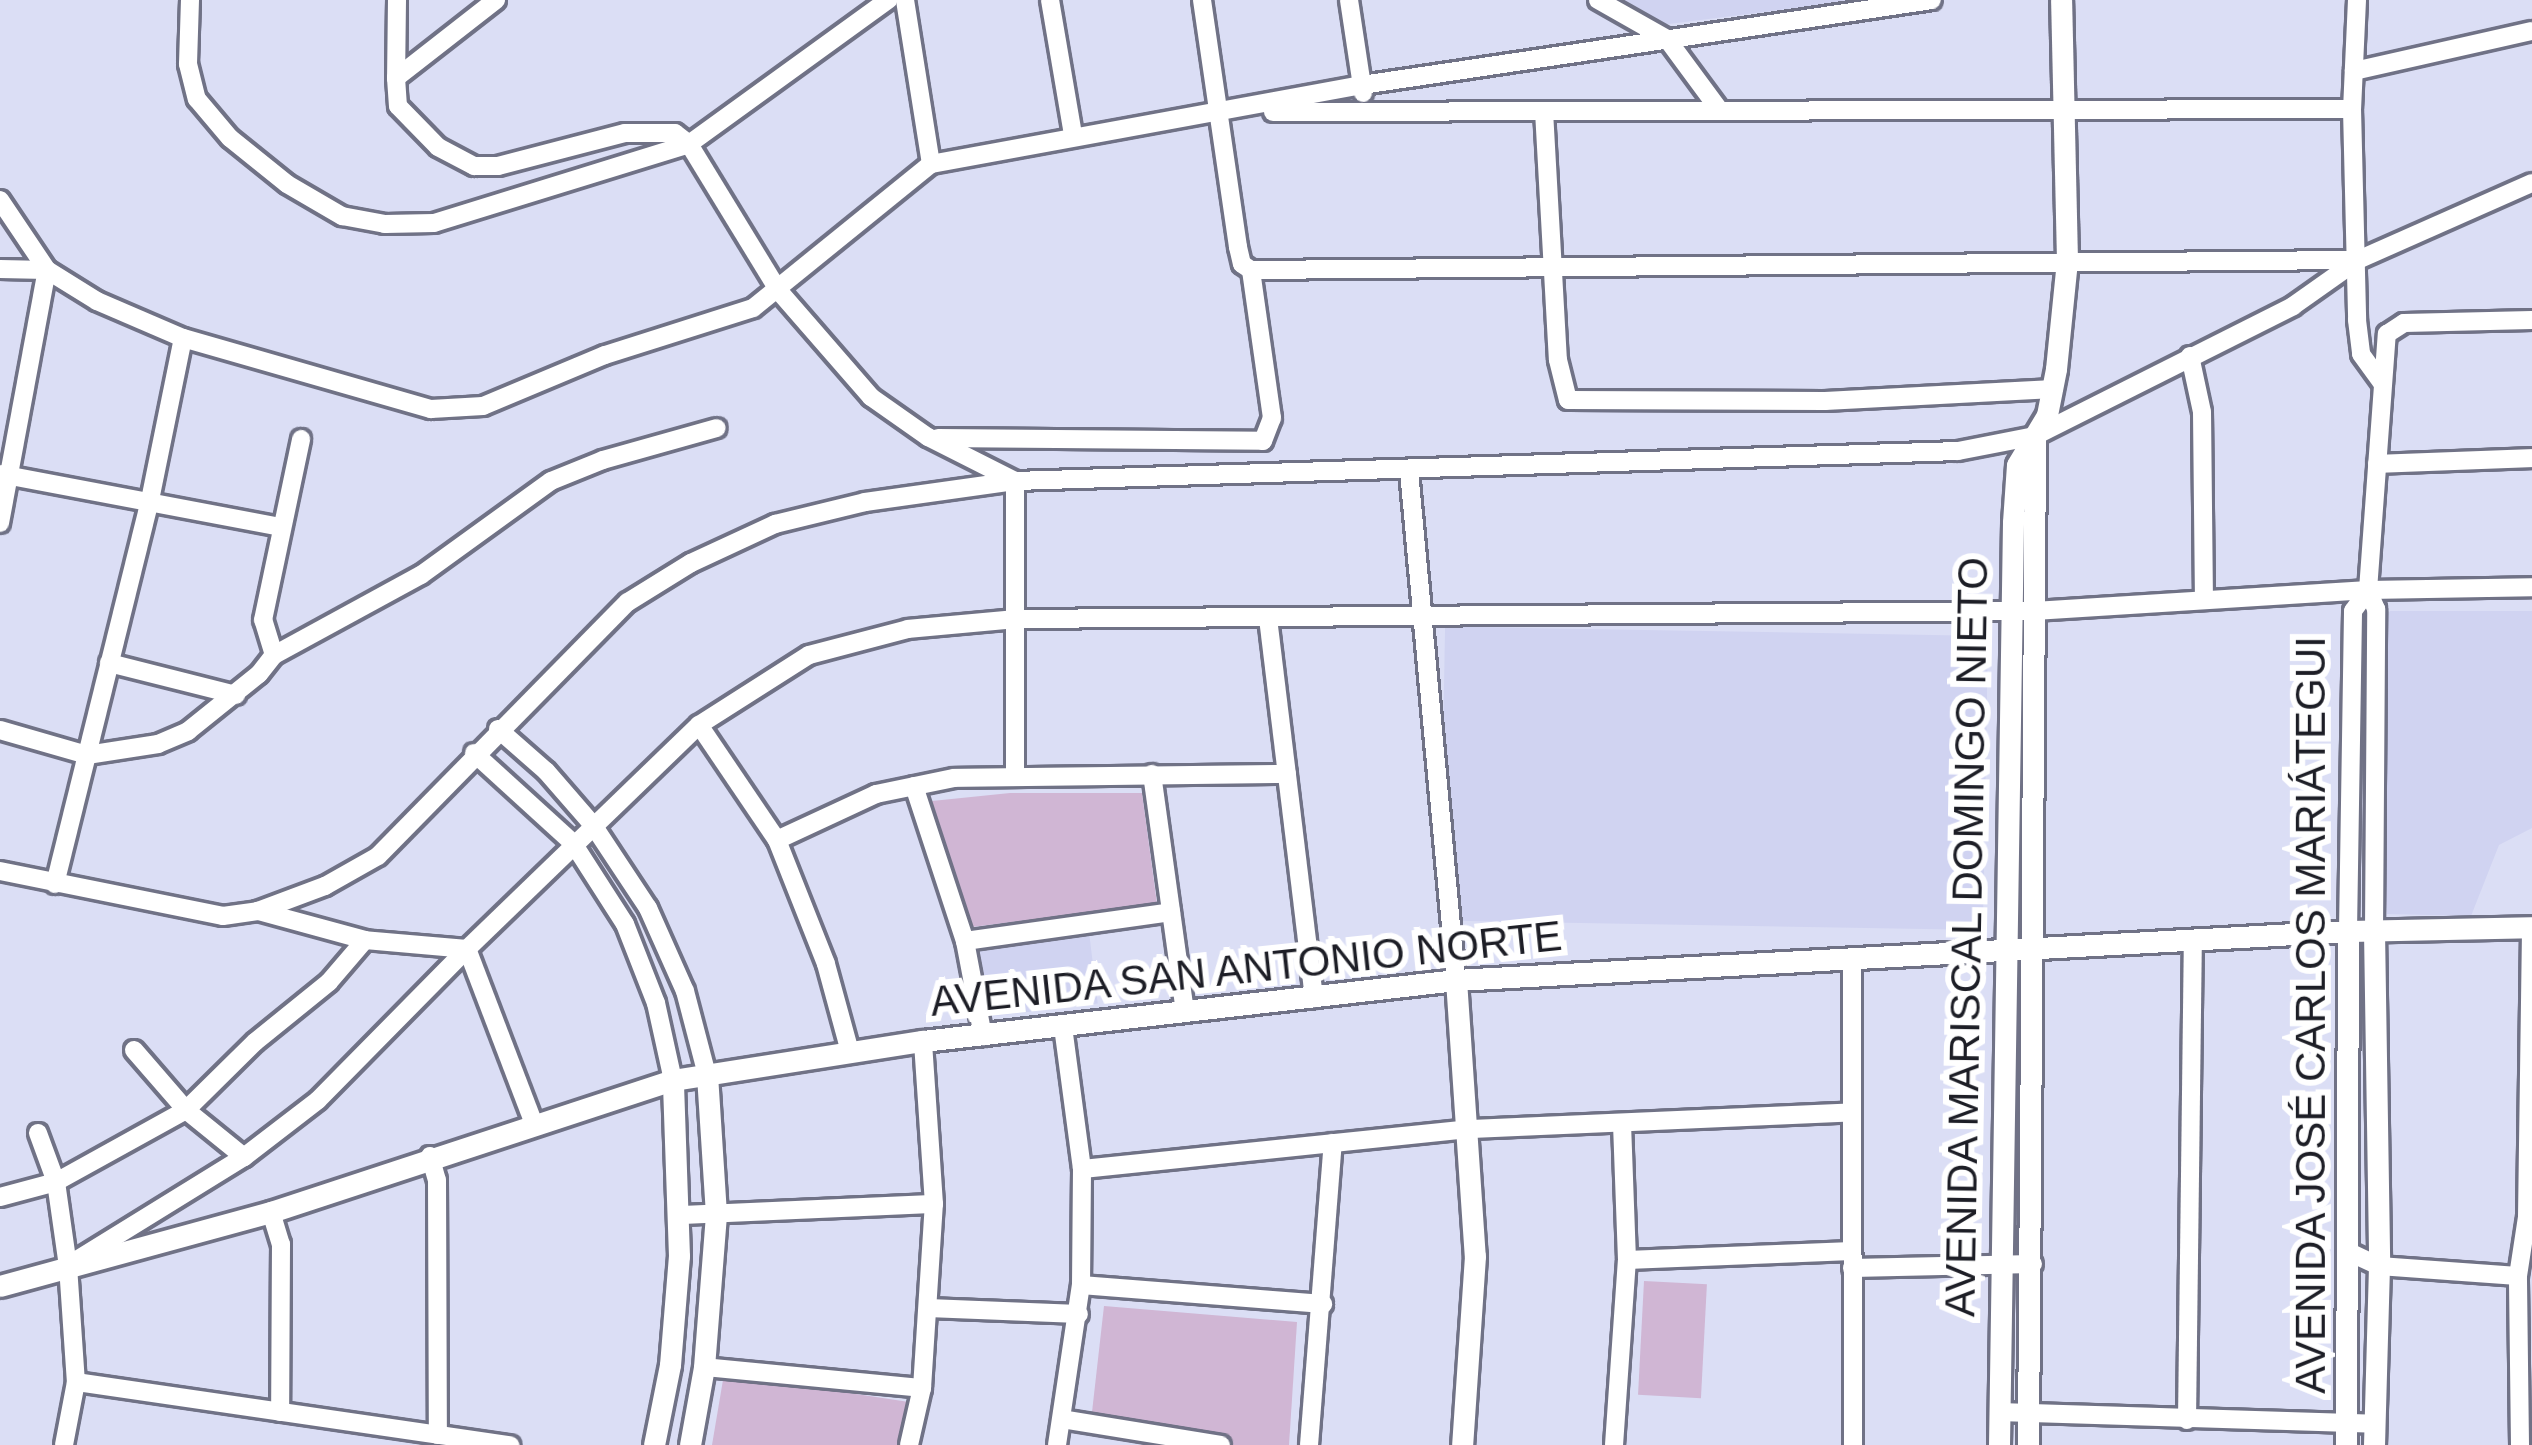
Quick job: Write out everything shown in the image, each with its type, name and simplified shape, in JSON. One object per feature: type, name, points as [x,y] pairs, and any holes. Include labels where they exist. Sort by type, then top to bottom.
[{"type":"street","points":[[190,0],[188,64],[196,99],[230,138],[287,184],[342,216],[434,223],[689,144],[888,0]]},
{"type":"street","points":[[398,0],[398,106],[438,147],[474,166],[498,166],[625,133],[676,133],[689,144],[778,290],[871,397],[928,437],[1015,481]]},
{"type":"street","points":[[396,78],[496,0]]},
{"type":"street","points":[[905,0],[931,164]]},
{"type":"street","points":[[1050,0],[1073,135]]},
{"type":"street","points":[[1202,0],[1238,247],[1242,264],[1251,270],[2358,260]]},
{"type":"street","points":[[1349,0],[1365,110]]},
{"type":"street","points":[[1598,0],[1667,40],[1720,111]]},
{"type":"street","name":"AVENIDA MARISCAL DOMINGO NIETO","points":[[2028,1445],[2033,1264],[2010,611],[2015,480],[2054,388],[2067,260],[2062,0]]},
{"type":"street","points":[[2357,0],[2352,109],[2361,354],[2383,384]]},
{"type":"street","points":[[0,200],[46,270],[97,301],[183,338],[431,409],[483,406],[605,355],[753,308],[931,164],[1362,85],[1924,1]]},
{"type":"street","points":[[2354,71],[2532,31]]},
{"type":"street","points":[[1220,113],[2066,106],[2352,109]]},
{"type":"street","points":[[1544,111],[1550,267],[1558,359],[1568,400],[1825,401],[2054,388]]},
{"type":"street","points":[[0,871],[223,916],[258,911],[325,886],[378,856],[497,729],[628,602],[691,563],[798,518],[865,502],[1015,481],[1958,451],[2035,436],[2293,305],[2358,260],[2532,183]]},
{"type":"street","points":[[0,269],[46,270]]},
{"type":"street","points":[[0,523],[46,270]]},
{"type":"street","points":[[928,437],[1014,442],[1263,441],[1272,418],[1251,270]]},
{"type":"street","name":"AVENIDA JOSÉ CARLOS MARIÁTEGUI","points":[[2374,1434],[2379,1267],[2376,609],[2368,590],[2387,334],[2404,323],[2532,320]]},
{"type":"street","points":[[55,884],[149,505],[183,338]]},
{"type":"street","points":[[2190,356],[2203,412],[2204,600]]},
{"type":"street","points":[[0,730],[87,755],[158,744],[188,731],[236,695],[274,655],[421,575],[551,481],[603,460],[717,428]]},
{"type":"street","name":"AVENIDA MARISCAL DOMINGO NIETO","points":[[1999,1445],[2001,1265],[2021,950],[2034,611],[2035,436]]},
{"type":"street","points":[[274,655],[263,620],[301,440]]},
{"type":"street","points":[[2377,464],[2532,458]]},
{"type":"street","points":[[1409,470],[1426,616],[1469,1129],[1475,1256],[1462,1445]]},
{"type":"street","points":[[5,476],[281,527]]},
{"type":"street","points":[[1015,481],[1015,776]]},
{"type":"street","points":[[68,1266],[244,1157],[318,1100],[699,725],[809,655],[908,628],[1016,619],[2034,611],[2368,590],[2532,586]]},
{"type":"street","name":"AVENIDA JOSÉ CARLOS MARIÁTEGUI","points":[[2346,1434],[2353,611],[2368,590]]},
{"type":"street","points":[[1268,618],[1314,998]]},
{"type":"street","points":[[109,663],[236,695]]},
{"type":"street","points":[[699,725],[777,840],[826,964],[850,1052]]},
{"type":"street","points":[[497,729],[546,771],[593,825],[648,908],[685,991],[706,1076],[716,1214],[704,1367],[690,1445]]},
{"type":"street","points":[[474,753],[574,843],[625,925],[656,1003],[673,1080],[680,1215],[670,1365],[654,1445]]},
{"type":"street","points":[[1152,774],[1185,1011]]},
{"type":"street","points":[[777,840],[876,794],[954,778],[1287,774]]},
{"type":"street","points":[[914,786],[965,940],[982,1036]]},
{"type":"street","points":[[258,911],[364,940],[467,949]]},
{"type":"street","points":[[965,940],[1171,912]]},
{"type":"street","points":[[2520,1445],[2526,1416],[2518,1276],[2529,1217],[2531,927]]},
{"type":"street","name":"AVENIDA SAN ANTONIO NORTE","points":[[0,1286],[271,1212],[430,1156],[673,1080],[922,1041],[1456,980],[2348,932],[2531,927]]},
{"type":"street","points":[[0,1197],[56,1182],[186,1110],[255,1042],[329,982],[364,940]]},
{"type":"street","points":[[2186,1420],[2193,943]]},
{"type":"street","points":[[467,949],[534,1124]]},
{"type":"street","points":[[1852,958],[1853,1445]]},
{"type":"street","points":[[1058,1445],[1081,1286],[1082,1168],[1063,1026]]},
{"type":"street","points":[[909,1445],[922,1388],[934,1204],[922,1041]]},
{"type":"street","points":[[134,1051],[186,1110],[244,1157]]},
{"type":"street","points":[[1082,1168],[1469,1129],[1852,1112]]},
{"type":"street","points":[[1613,1445],[1627,1260],[1622,1124]]},
{"type":"street","points":[[38,1133],[56,1182],[68,1266],[76,1382],[64,1445]]},
{"type":"street","points":[[1309,1445],[1333,1143]]},
{"type":"street","points":[[430,1156],[437,1180],[438,1435]]},
{"type":"street","points":[[680,1215],[934,1204]]},
{"type":"street","points":[[271,1212],[281,1244],[280,1412]]},
{"type":"street","points":[[2351,1252],[2379,1267],[2518,1276]]},
{"type":"street","points":[[1627,1260],[2033,1264]]},
{"type":"street","points":[[1081,1286],[1323,1304]]},
{"type":"street","points":[[928,1308],[1079,1314]]},
{"type":"street","points":[[704,1367],[922,1388]]},
{"type":"street","points":[[76,1382],[504,1445]]},
{"type":"street","points":[[2000,1412],[2374,1434]]},
{"type":"street","points":[[1062,1419],[1221,1445]]},
{"type":"shaded area","points":[[1619,0],[1860,0],[1645,27]]},
{"type":"shaded area","points":[[2390,611],[2532,611],[2532,828],[2499,845],[2471,916],[2387,914],[2386,902],[2375,893],[2384,619]]},
{"type":"shaded area","points":[[1445,627],[1988,636],[1983,930],[1440,920]]},
{"type":"shaded area","points":[[1010,793],[1142,793],[1157,904],[972,927],[932,801]]},
{"type":"shaded area","points":[[1089,932],[1098,1003],[984,1017],[975,946]]},
{"type":"shaded area","points":[[1644,1281],[1707,1284],[1701,1398],[1638,1395]]},
{"type":"shaded area","points":[[1104,1306],[1297,1322],[1289,1445],[1227,1445],[1091,1421]]},
{"type":"shaded area","points":[[724,1374],[909,1402],[901,1445],[712,1445]]}]
